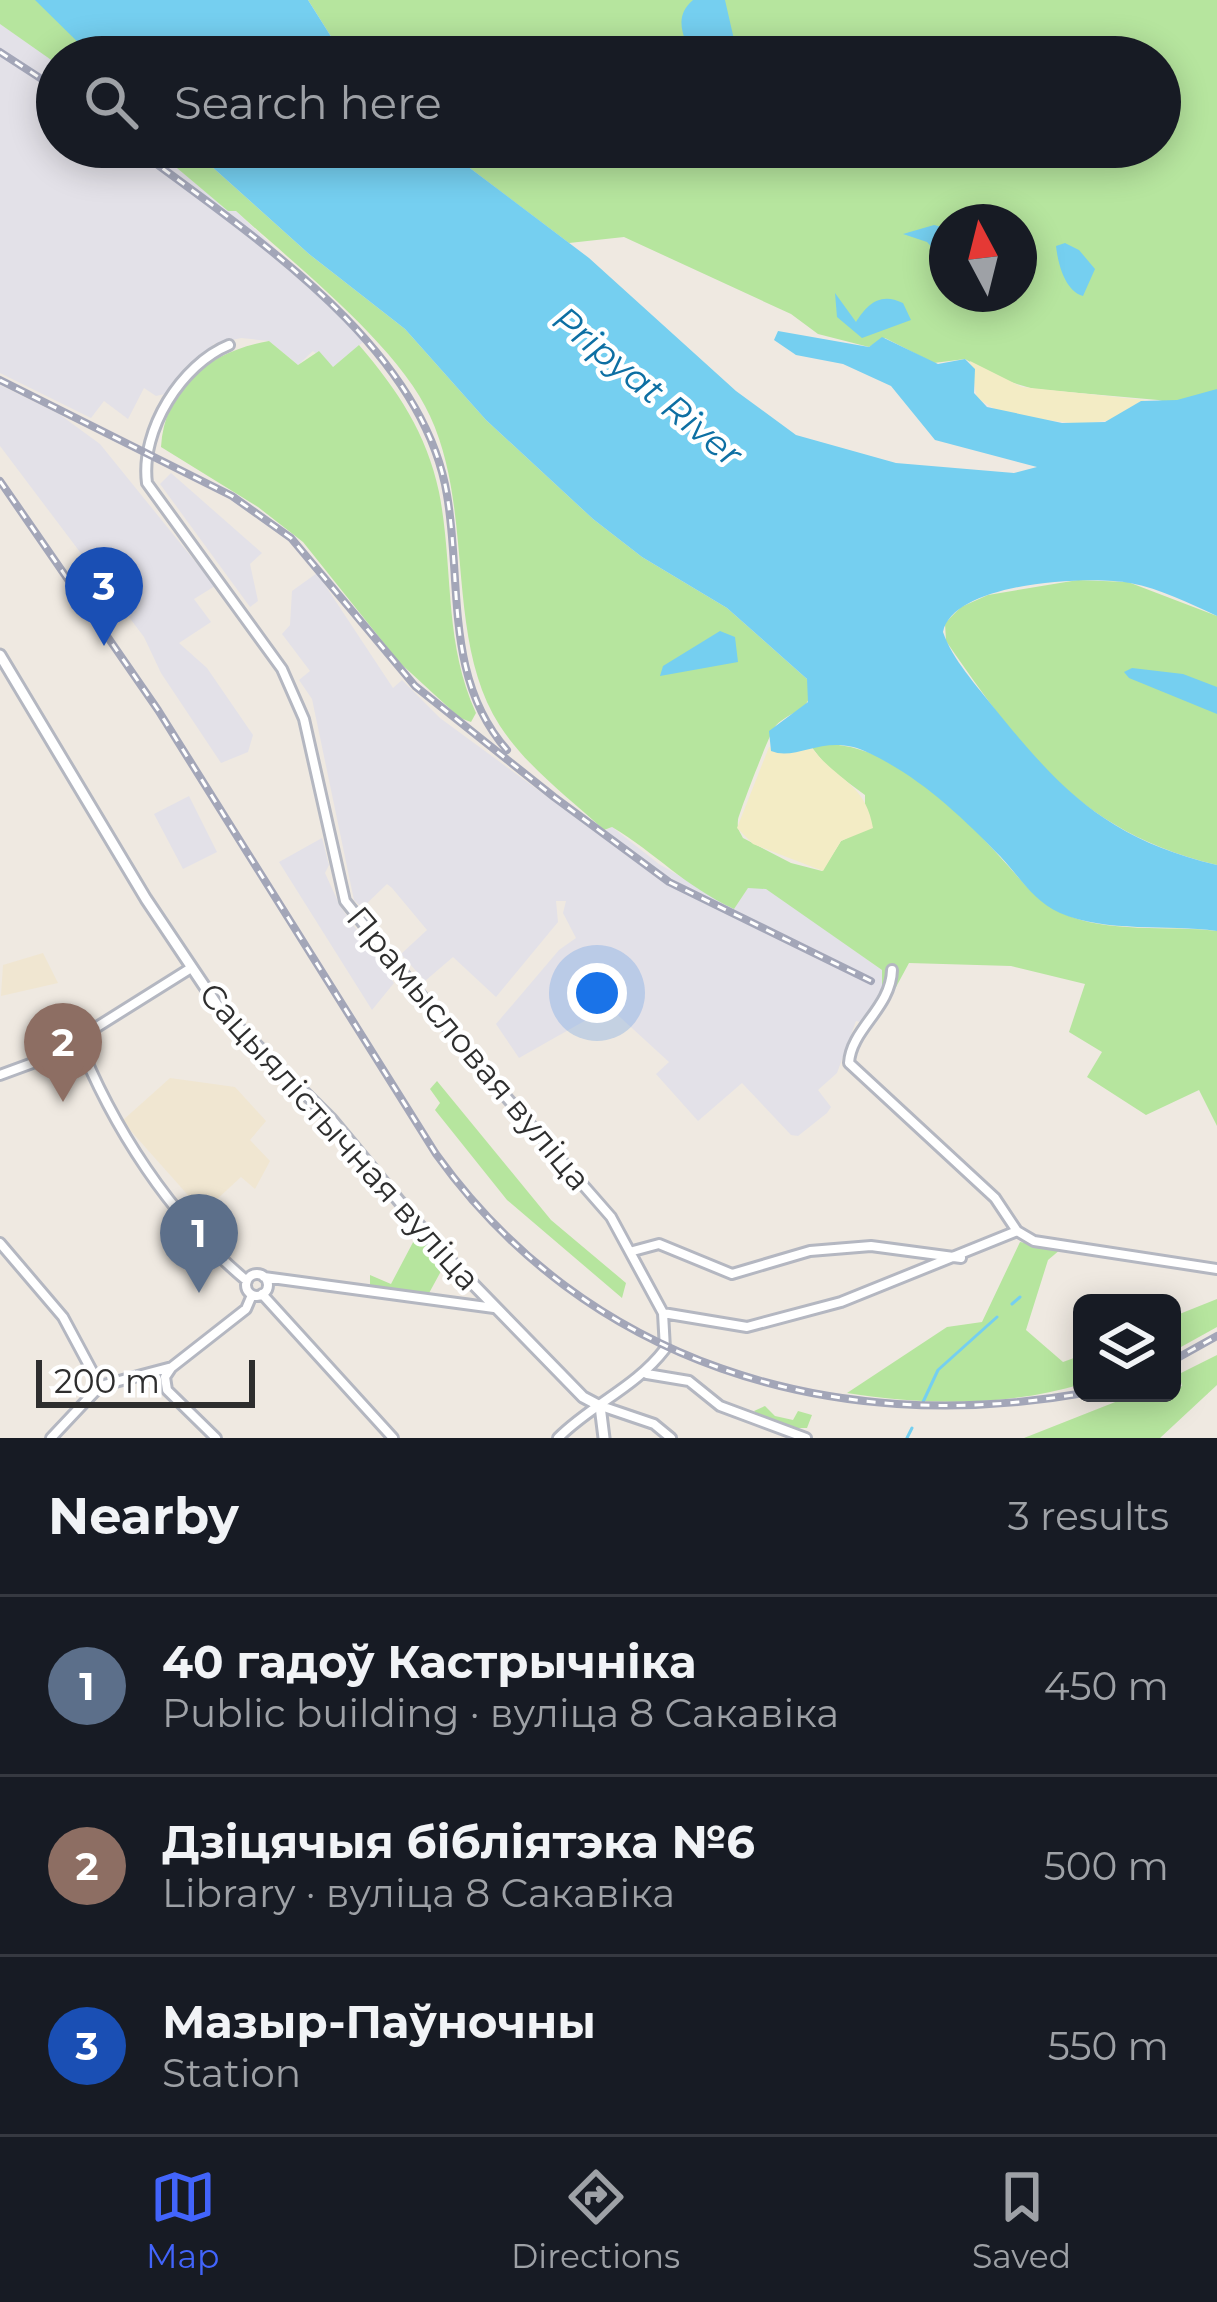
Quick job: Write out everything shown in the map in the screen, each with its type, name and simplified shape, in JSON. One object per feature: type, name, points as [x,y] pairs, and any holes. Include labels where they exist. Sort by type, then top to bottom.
[{"type":"street","name":"Прамысловая вуліца","points":[[230,345],[211,352],[171,394],[150,454],[147,483],[282,669],[304,718],[345,901],[465,1050],[611,1216],[663,1313]]},
{"type":"street","name":"Сацыялістычная вуліца","points":[[0,655],[4,674],[219,1008],[331,1119],[495,1308],[583,1397],[654,1424],[670,1438]]},
{"type":"street","points":[[0,1075],[49,1057],[76,1035],[191,968]]},
{"type":"street","points":[[892,970],[884,1001],[850,1050],[852,1066],[994,1198],[1017,1232],[1034,1240],[1217,1269]]},
{"type":"street","points":[[76,1035],[95,1084],[142,1164],[393,1438]]},
{"type":"street","points":[[558,1438],[583,1413],[646,1373],[665,1349],[663,1313],[747,1327],[842,1302],[1017,1232]]},
{"type":"street","points":[[0,1243],[63,1317],[100,1386]]},
{"type":"street","points":[[633,1251],[659,1244],[732,1274],[810,1251],[871,1246],[961,1258]]},
{"type":"street","points":[[247,1281],[254,1275],[495,1308]]},
{"type":"street","points":[[260,1294],[264,1277]]},
{"type":"street","points":[[217,1438],[166,1390],[165,1377],[260,1294],[282,1282]]},
{"type":"street","points":[[51,1438],[100,1386],[172,1367]]},
{"type":"street","points":[[646,1373],[689,1381],[720,1406],[806,1438]]},
{"type":"street","points":[[600,1406],[604,1438]]},
{"type":"shaded area","points":[[0,24],[36,49],[36,168],[177,168],[228,211],[236,211],[368,338],[333,367],[313,351],[298,365],[269,341],[241,338],[214,344],[165,394],[156,396],[144,388],[128,419],[104,401],[91,418],[0,373]]},
{"type":"shaded area","points":[[0,385],[59,414],[100,444],[215,586],[194,599],[211,622],[179,643],[207,668],[253,735],[248,752],[221,763],[161,673],[144,637],[0,446]]},
{"type":"shaded area","points":[[171,473],[262,553],[250,564],[258,601],[250,607],[160,484]]},
{"type":"shaded area","points":[[317,573],[393,688],[402,680],[440,718],[598,834],[612,827],[659,864],[734,908],[748,888],[766,888],[882,970],[882,999],[865,1023],[856,1021],[837,1073],[818,1090],[831,1107],[827,1113],[798,1136],[791,1135],[742,1083],[698,1121],[656,1074],[669,1062],[609,1007],[519,1058],[496,1024],[559,950],[576,938],[563,913],[566,901],[556,901],[558,922],[496,997],[453,957],[425,981],[401,954],[427,930],[392,888],[387,884],[362,908],[354,900],[312,699],[299,680],[310,671],[282,634],[290,625],[292,591]]},
{"type":"shaded area","points":[[189,796],[217,852],[183,869],[154,814]]},
{"type":"shaded area","points":[[322,838],[329,865],[325,873],[340,906],[394,983],[372,1010],[279,862]]},
{"type":"shaded area","points":[[43,953],[58,983],[1,996],[3,965]]},
{"type":"shaded area","points":[[170,1078],[235,1087],[266,1121],[250,1140],[270,1161],[255,1189],[241,1177],[203,1212],[122,1121]]},
{"type":"green space","points":[[0,0],[102,0],[115,36],[36,36],[36,49],[0,24]]},
{"type":"green space","points":[[308,0],[1217,0],[1217,414],[1158,400],[1034,389],[1000,379],[965,359],[934,363],[885,338],[869,347],[818,334],[791,314],[624,237],[569,243],[470,168],[1181,168],[1181,36],[331,36]]},
{"type":"green space","points":[[177,168],[213,168],[309,254],[405,329],[486,420],[593,519],[642,557],[727,608],[807,679],[806,704],[774,728],[761,757],[738,820],[743,838],[791,863],[822,871],[841,841],[865,829],[865,795],[827,767],[810,745],[838,745],[865,751],[916,778],[962,817],[1036,896],[1062,913],[1098,924],[1217,931],[1217,1126],[1199,1090],[1146,1115],[1087,1077],[1102,1052],[1069,1032],[1085,984],[1011,966],[909,963],[889,1000],[882,999],[882,970],[766,889],[748,888],[734,909],[612,827],[604,830],[549,781],[510,741],[483,692],[465,615],[444,454],[415,389],[370,334],[315,281],[236,211],[228,211]]},
{"type":"green space","points":[[269,341],[298,365],[319,351],[333,367],[359,345],[409,413],[439,492],[458,658],[476,713],[471,722],[460,718],[399,662],[303,542],[258,507],[161,447],[172,405],[195,374],[229,353]]},
{"type":"green space","points":[[1078,580],[1128,582],[1217,616],[1217,865],[1127,832],[1091,809],[1029,752],[946,641],[945,623],[961,607],[988,595]]},
{"type":"green space","points":[[437,1081],[551,1220],[626,1283],[622,1298],[507,1200],[435,1110],[440,1103],[430,1089]]},
{"type":"green space","points":[[420,1229],[446,1262],[428,1295],[370,1289],[370,1275],[391,1284]]},
{"type":"green space","points":[[1020,1242],[1061,1249],[1048,1260],[1026,1330],[1063,1362],[1073,1358],[1073,1386],[965,1402],[847,1393],[947,1327],[982,1322]]},
{"type":"green space","points":[[1217,1299],[1217,1327],[1181,1347],[1181,1313]]},
{"type":"green space","points":[[1217,1355],[1217,1385],[1160,1438],[1024,1438],[1115,1402],[1181,1402],[1181,1373]]},
{"type":"green space","points":[[765,1406],[775,1416],[793,1420],[798,1411],[812,1415],[807,1428],[771,1428],[754,1411]]},
{"type":"sand","points":[[970,361],[1022,387],[1145,400],[1113,420],[1080,424],[1004,415],[977,398]]},
{"type":"sand","points":[[810,745],[863,800],[873,828],[841,841],[823,871],[753,844],[737,828],[769,747],[790,753]]},
{"type":"water","points":[[35,0],[308,0],[331,36],[72,36]]},
{"type":"water","points":[[693,0],[725,0],[733,36],[684,36],[687,6]]},
{"type":"water","name":"Pripyat River","points":[[213,168],[470,168],[589,258],[736,391],[796,435],[896,463],[1014,473],[1037,467],[935,440],[891,386],[843,364],[796,355],[774,340],[778,331],[869,347],[882,337],[938,364],[965,359],[975,369],[974,393],[987,407],[1062,423],[1105,422],[1141,401],[1177,400],[1217,389],[1217,616],[1130,583],[1085,580],[996,592],[952,615],[943,632],[973,682],[1020,739],[1091,809],[1146,841],[1217,865],[1217,931],[1117,926],[1060,913],[1034,895],[955,812],[888,763],[839,745],[792,753],[771,751],[769,731],[808,702],[807,679],[727,608],[642,557],[593,519],[486,420],[405,329],[309,254]]},
{"type":"water","points":[[929,226],[929,244],[927,242],[903,234]]},
{"type":"water","points":[[1065,243],[1079,250],[1095,269],[1083,296],[1071,289],[1061,268],[1056,246]]},
{"type":"water","points":[[835,293],[856,322],[869,306],[887,299],[903,303],[911,320],[862,338],[837,317]]},
{"type":"water","points":[[720,631],[735,637],[738,662],[660,676],[663,666]]},
{"type":"water","points":[[1132,668],[1183,674],[1217,687],[1217,714],[1129,678],[1124,672]]},
{"type":"waterway","points":[[1012,1304],[1020,1297]]},
{"type":"waterway","points":[[923,1402],[938,1370],[997,1317]]},
{"type":"waterway","points":[[907,1438],[912,1428]]},
{"type":"railway","points":[[0,52],[36,75]]},
{"type":"railway","points":[[162,168],[324,296],[367,341],[403,389],[431,440],[447,495],[464,661],[487,722],[507,750]]},
{"type":"railway","points":[[0,380],[232,496],[291,538],[415,686],[554,797],[669,882],[871,981]]},
{"type":"railway","points":[[0,481],[158,710],[436,1154],[496,1226],[565,1285],[640,1333],[721,1368],[807,1392],[897,1404],[990,1404],[1073,1394]]},
{"type":"railway","points":[[1181,1356],[1217,1336]]},
{"type":"place","name":"Мазыр-Паўночны","points":[[104,646]]},
{"type":"place","name":"Дзіцячыя бібліятэка №6","points":[[63,1102]]},
{"type":"place","name":"40 гадоў Кастрычніка","points":[[199,1293]]}]
